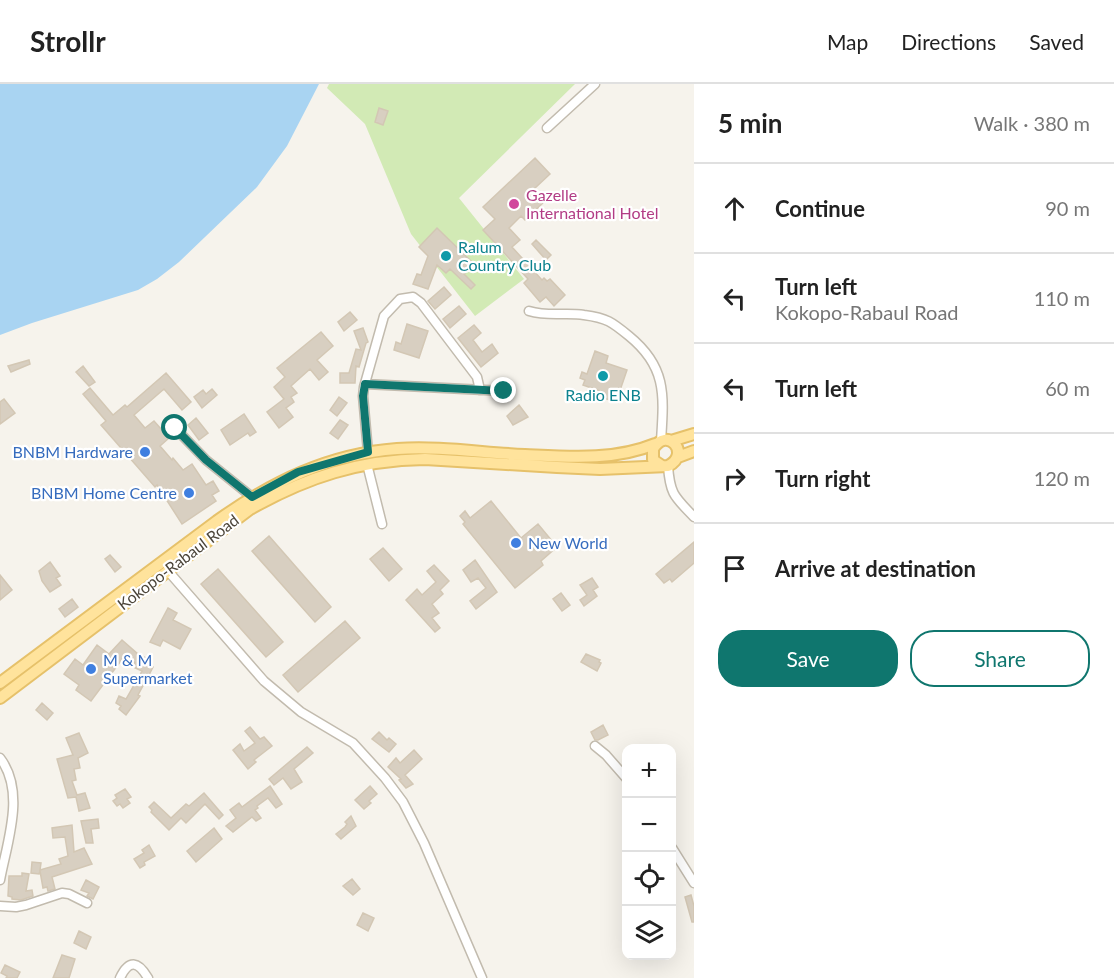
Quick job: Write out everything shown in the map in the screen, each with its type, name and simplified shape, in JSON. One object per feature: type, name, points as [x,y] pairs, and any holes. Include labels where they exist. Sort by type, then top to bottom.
[{"type":"main road","name":"Kokopo-Rabaul Road","points":[[0,683],[217,520],[252,497],[298,472],[368,452],[427,449],[557,456],[603,456],[629,453],[694,434]]},
{"type":"main road","points":[[678,458],[678,448],[662,442],[652,454],[653,460],[665,466],[694,451]]},
{"type":"main road","name":"Kokopo-Rabaul Road","points":[[0,698],[250,509],[273,496],[323,475],[367,464],[425,459],[600,469],[665,466]]},
{"type":"street","points":[[547,128],[595,84]]},
{"type":"street","points":[[368,452],[363,396],[365,384],[384,316],[400,299],[413,297],[426,309],[477,377],[480,390]]},
{"type":"street","points":[[529,311],[543,315],[582,314],[610,320],[636,342],[654,363],[661,386],[662,442]]},
{"type":"street","points":[[365,384],[504,391]]},
{"type":"street","points":[[175,428],[206,460],[252,497]]},
{"type":"street","points":[[367,464],[382,524]]},
{"type":"street","points":[[665,466],[673,494],[694,517]]},
{"type":"street","points":[[168,571],[264,681],[301,712],[353,743],[385,778],[403,802],[424,843],[482,978]]},
{"type":"street","points":[[595,746],[622,773]]},
{"type":"street","points":[[0,758],[11,776],[13,791],[13,807],[0,880]]},
{"type":"street","points":[[675,852],[694,883]]},
{"type":"street","points":[[0,906],[26,905],[62,893],[87,903]]},
{"type":"street","points":[[120,978],[124,969],[130,964],[140,966],[148,978]]},
{"type":"green space","points":[[329,84],[575,84],[459,198],[524,279],[475,316],[411,234],[365,124],[327,88]]},
{"type":"water","points":[[0,84],[319,84],[287,146],[257,187],[179,262],[138,290],[0,335]]},
{"type":"building","points":[[379,108],[388,111],[383,125],[375,122]]},
{"type":"building","name":"Gazelle International Hotel","points":[[535,158],[550,174],[534,189],[545,201],[525,220],[521,216],[509,228],[520,240],[512,247],[542,280],[550,279],[565,295],[554,306],[546,297],[540,302],[524,283],[528,279],[483,230],[495,219],[483,207]]},
{"type":"building","name":"Ralum Country Club","points":[[437,228],[474,264],[464,274],[475,285],[471,289],[450,269],[446,273],[437,265],[428,289],[413,284],[417,274],[421,275],[428,256],[419,247]]},
{"type":"building","points":[[536,240],[551,255],[546,260],[532,244]]},
{"type":"building","points":[[444,287],[451,295],[435,309],[428,301]]},
{"type":"building","points":[[459,306],[466,314],[450,328],[443,319]]},
{"type":"building","points":[[350,312],[357,320],[344,331],[338,322]]},
{"type":"building","points":[[407,324],[428,331],[419,358],[394,350],[396,342],[401,344]]},
{"type":"building","points":[[474,325],[481,333],[473,340],[482,352],[492,344],[498,353],[481,367],[458,338]]},
{"type":"building","points":[[363,328],[368,342],[359,367],[356,366],[355,383],[340,383],[340,373],[349,373],[356,349],[361,350],[354,331]]},
{"type":"building","points":[[321,332],[333,346],[317,360],[328,372],[319,380],[310,369],[291,386],[297,393],[291,397],[294,402],[286,408],[293,417],[279,428],[267,412],[284,399],[274,387],[285,377],[277,368]]},
{"type":"building","name":"Radio ENB","points":[[595,351],[608,356],[606,363],[627,370],[616,402],[601,397],[603,392],[583,385],[585,380],[580,378],[582,372],[587,374]]},
{"type":"building","points":[[29,360],[30,364],[11,372],[8,366]]},
{"type":"building","points":[[83,366],[95,382],[89,386],[76,372]]},
{"type":"building","points":[[166,373],[191,402],[182,410],[164,389],[134,415],[145,428],[154,421],[169,438],[160,446],[172,460],[173,458],[183,470],[192,464],[206,485],[213,481],[219,491],[212,495],[216,501],[182,524],[157,485],[155,487],[101,425],[106,421],[83,394],[90,388],[113,415],[125,405],[127,407]]},
{"type":"building","points":[[212,389],[217,395],[202,408],[194,397],[203,390],[206,394]]},
{"type":"building","points":[[339,397],[347,403],[337,416],[330,410]]},
{"type":"building","points":[[4,399],[15,413],[0,424],[0,402]]},
{"type":"building","points":[[519,405],[528,417],[513,425],[507,416]]},
{"type":"building","points":[[244,414],[256,432],[250,436],[248,433],[230,445],[221,430]]},
{"type":"building","points":[[196,418],[208,433],[199,440],[188,425]]},
{"type":"building","points":[[340,420],[348,425],[338,439],[330,433]]},
{"type":"building","name":"New World","points":[[491,501],[521,538],[538,524],[557,547],[541,561],[543,565],[515,588],[463,524],[465,522],[460,516],[465,511],[470,518]]},
{"type":"building","points":[[269,536],[331,607],[315,622],[252,551]]},
{"type":"building","points":[[694,542],[694,563],[672,582],[670,579],[664,583],[656,574]]},
{"type":"building","points":[[383,548],[402,569],[389,581],[370,559]]},
{"type":"building","points":[[110,555],[121,567],[115,572],[105,559]]},
{"type":"building","points":[[475,560],[497,592],[476,609],[470,601],[486,588],[478,578],[471,582],[463,570]]},
{"type":"building","points":[[50,562],[60,576],[56,578],[61,585],[50,592],[42,581],[39,571]]},
{"type":"building","points":[[434,565],[449,581],[440,590],[443,594],[432,604],[439,613],[432,618],[440,628],[435,632],[406,600],[417,589],[422,595],[436,582],[427,571]]},
{"type":"building","points":[[218,569],[283,642],[266,657],[201,584]]},
{"type":"building","points":[[0,575],[12,590],[0,600]]},
{"type":"building","points":[[592,578],[598,587],[593,590],[597,596],[584,606],[580,600],[587,595],[580,585]]},
{"type":"building","points":[[561,593],[570,605],[562,611],[553,599]]},
{"type":"building","points":[[72,599],[78,607],[65,617],[59,609]]},
{"type":"building","points":[[168,608],[177,613],[173,620],[191,629],[180,649],[163,640],[160,646],[150,642]]},
{"type":"building","points":[[345,621],[360,638],[298,692],[283,675]]},
{"type":"building","points":[[122,640],[138,654],[148,659],[146,663],[153,667],[147,679],[149,680],[138,695],[140,696],[126,715],[119,709],[121,706],[116,703],[119,696],[126,699],[142,671],[133,667],[135,663],[126,654],[91,701],[76,690],[79,685],[64,674],[75,659],[83,665],[97,645],[109,654]]},
{"type":"building","points":[[586,654],[600,660],[597,671],[581,662]]},
{"type":"building","points":[[42,703],[53,713],[47,720],[36,710]]},
{"type":"building","points":[[603,725],[608,735],[595,740],[591,732]]},
{"type":"building","points":[[250,727],[260,739],[264,737],[272,746],[254,760],[256,762],[248,769],[233,750],[240,744],[244,751],[255,743],[245,731]]},
{"type":"building","points":[[379,732],[387,740],[389,738],[396,744],[389,752],[372,739]]},
{"type":"building","points":[[79,733],[88,753],[78,758],[80,768],[74,769],[76,780],[72,781],[77,795],[85,793],[90,808],[79,811],[76,797],[68,798],[57,759],[73,755],[66,738]]},
{"type":"building","points":[[307,747],[313,753],[294,769],[302,782],[291,789],[283,778],[274,785],[269,779]]},
{"type":"building","points":[[414,750],[422,759],[405,775],[413,784],[406,788],[399,780],[401,779],[388,767],[396,758],[400,763]]},
{"type":"building","points":[[270,786],[282,804],[276,808],[268,798],[255,810],[261,818],[256,821],[252,817],[233,832],[226,826],[236,818],[230,810],[239,803],[242,807]]},
{"type":"building","points":[[370,786],[377,794],[364,809],[355,800]]},
{"type":"building","points":[[125,789],[131,797],[127,799],[130,803],[123,808],[120,804],[117,806],[113,801],[117,798],[115,795]]},
{"type":"building","points":[[204,793],[223,815],[219,819],[205,804],[186,823],[181,818],[169,830],[149,807],[154,802],[171,818],[186,804],[189,806]]},
{"type":"building","points":[[351,816],[356,826],[341,839],[336,834],[345,827],[347,824],[345,822]]},
{"type":"building","points":[[98,819],[99,828],[91,829],[93,843],[86,843],[81,821]]},
{"type":"building","points":[[72,825],[74,852],[84,848],[92,864],[52,877],[55,889],[48,891],[47,887],[43,888],[40,871],[39,874],[31,873],[32,862],[41,863],[40,870],[61,864],[59,859],[68,856],[65,837],[53,838],[52,828]]},
{"type":"building","points":[[214,828],[222,839],[196,862],[187,851]]},
{"type":"building","points":[[149,845],[155,856],[144,862],[145,865],[140,868],[134,859],[144,853],[142,850]]},
{"type":"building","points":[[22,873],[29,874],[26,891],[32,890],[33,896],[21,900],[12,899],[8,896],[9,876],[22,876]]},
{"type":"building","points":[[352,879],[360,889],[353,895],[343,886]]},
{"type":"building","points":[[86,880],[99,887],[93,899],[87,896],[89,893],[81,890]]},
{"type":"building","points":[[691,895],[694,922],[692,922],[685,897]]},
{"type":"building","points":[[363,913],[374,918],[368,931],[357,925]]},
{"type":"building","points":[[79,931],[91,937],[86,949],[74,943]]},
{"type":"building","points":[[62,955],[75,959],[69,978],[53,978]]},
{"type":"building","points":[[5,965],[20,972],[17,978],[6,978],[7,976],[1,973]]},
{"type":"place","name":"Gazelle International Hotel","points":[[514,204]]},
{"type":"place","name":"Ralum Country Club","points":[[446,256]]},
{"type":"place","name":"Radio ENB","points":[[603,376]]},
{"type":"place","name":"BNBM Hardware","points":[[145,452]]},
{"type":"place","name":"BNBM Home Centre","points":[[189,493]]},
{"type":"place","name":"New World","points":[[516,543]]},
{"type":"place","name":"M & M Supermarket","points":[[91,669]]},
{"type":"route","points":[[175,428],[206,460],[252,497],[298,472],[368,452],[363,396],[365,384],[504,391]]}]
